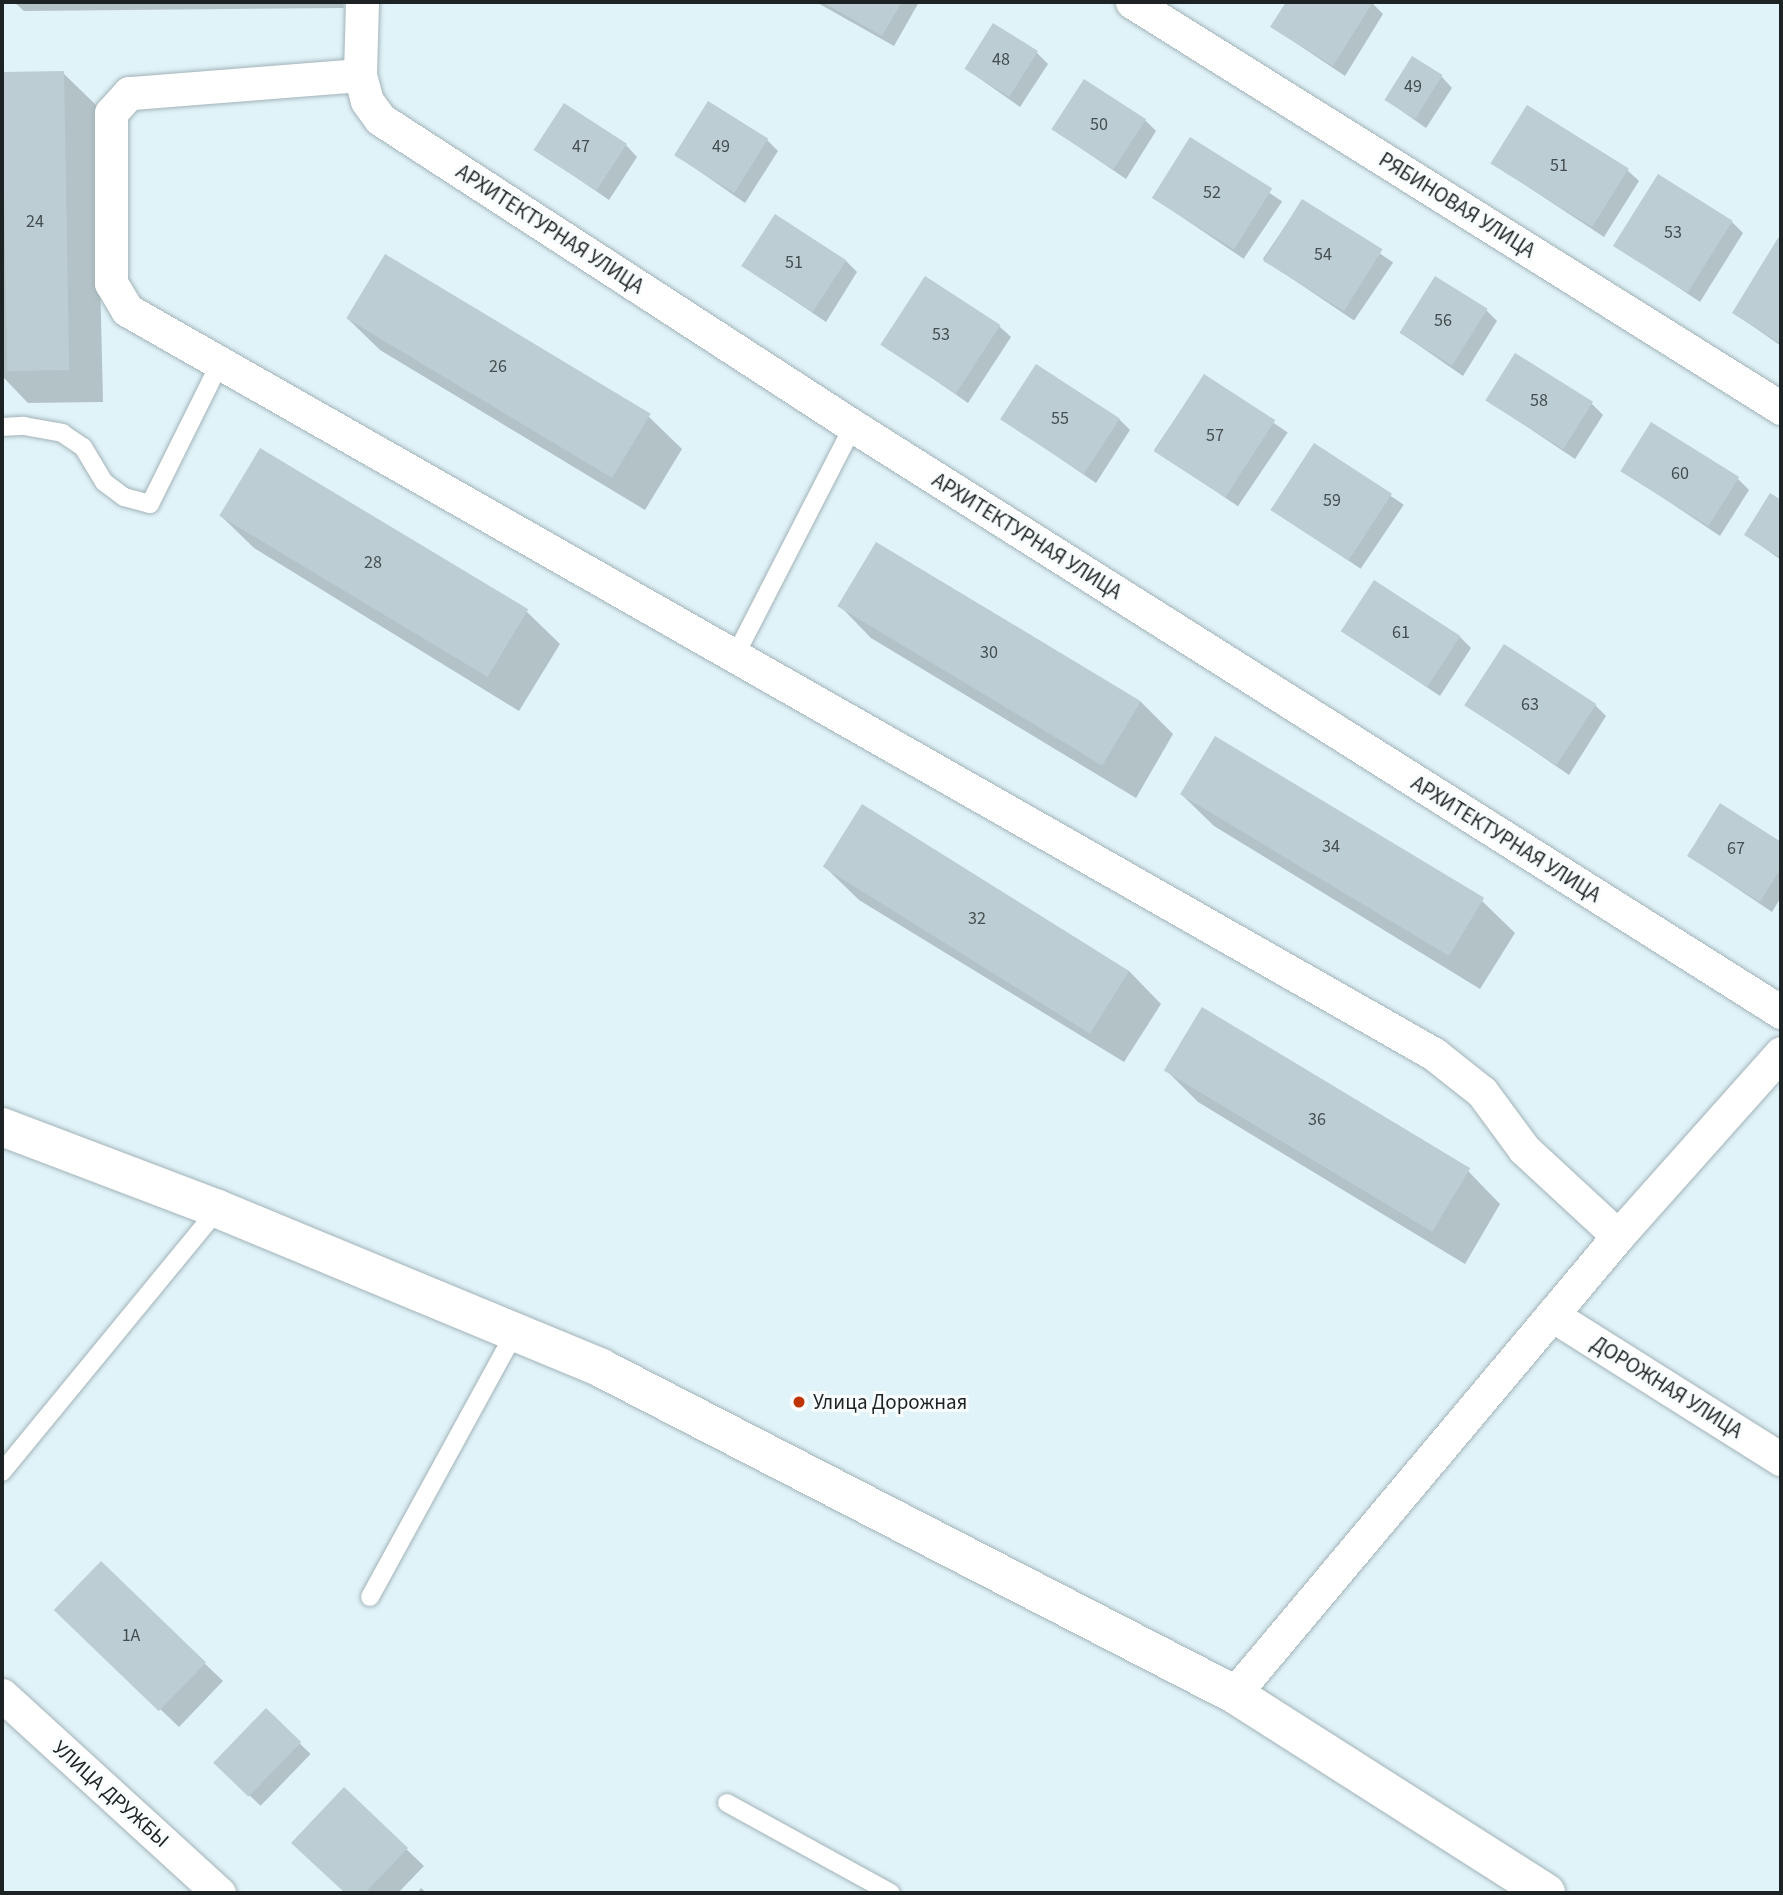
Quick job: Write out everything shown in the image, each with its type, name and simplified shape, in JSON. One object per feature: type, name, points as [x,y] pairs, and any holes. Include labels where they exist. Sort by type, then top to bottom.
[{"type":"main road","points":[[2,1127],[218,1209],[601,1368],[1234,1694],[1546,1893]]},
{"type":"street","name":"АРХИТЕКТУРНАЯ УЛИЦА","points":[[362,2],[360,75],[368,101],[380,119],[853,426],[1781,1012]]},
{"type":"street","name":"РЯБИНОВАЯ УЛИЦА","points":[[1132,2],[1781,408]]},
{"type":"street","points":[[360,75],[129,93],[111,113],[111,283],[127,310],[1434,1054],[1482,1092],[1524,1149],[1618,1236]]},
{"type":"street","points":[[1234,1694],[1618,1236],[1781,1053]]},
{"type":"street","name":"ДОРОЖНАЯ УЛИЦА","points":[[1552,1315],[1781,1459]]},
{"type":"street","name":"УЛИЦА ДРУЖБЫ","points":[[2,1695],[219,1893]]},
{"type":"lane","points":[[2,427],[24,426],[62,433],[83,447],[104,482],[124,497],[150,504],[220,363]]},
{"type":"lane","points":[[735,656],[853,426]]},
{"type":"lane","points":[[2,1472],[218,1209]]},
{"type":"lane","points":[[370,1597],[515,1332]]},
{"type":"lane","points":[[727,1802],[891,1893]]},
{"type":"building","points":[[822,2],[902,2],[882,36]]},
{"type":"building","points":[[1286,2],[1373,2],[1333,66],[1270,27]]},
{"type":"building","points":[[993,23],[1038,51],[1009,97],[964,69]]},
{"type":"building","points":[[1412,56],[1443,75],[1415,119],[1384,100]]},
{"type":"building","points":[[64,71],[69,370],[7,371],[2,72]]},
{"type":"building","points":[[1084,79],[1146,119],[1113,170],[1051,129]]},
{"type":"building","points":[[708,101],[768,139],[734,193],[674,155]]},
{"type":"building","points":[[564,103],[627,144],[596,191],[534,150]]},
{"type":"building","points":[[1527,105],[1629,169],[1592,227],[1490,164]]},
{"type":"building","points":[[1190,137],[1272,188],[1234,249],[1152,198]]},
{"type":"building","points":[[1658,174],[1733,221],[1688,293],[1613,246]]},
{"type":"building","points":[[1302,199],[1383,249],[1344,311],[1263,261]]},
{"type":"building","points":[[775,214],[846,260],[813,312],[741,266]]},
{"type":"building","points":[[1781,233],[1781,344],[1732,313]]},
{"type":"building","points":[[385,254],[651,414],[612,478],[346,318]]},
{"type":"building","points":[[925,276],[1000,325],[956,394],[880,345]]},
{"type":"building","points":[[1435,276],[1488,309],[1452,366],[1399,333]]},
{"type":"building","points":[[1515,353],[1593,402],[1563,449],[1485,400]]},
{"type":"building","points":[[1036,364],[1120,418],[1084,474],[1000,419]]},
{"type":"building","points":[[1204,374],[1275,420],[1225,497],[1154,451]]},
{"type":"building","points":[[1651,422],[1739,477],[1708,526],[1620,471]]},
{"type":"building","points":[[1314,443],[1392,494],[1348,561],[1270,510]]},
{"type":"building","points":[[260,448],[528,609],[488,677],[219,516]]},
{"type":"building","points":[[1770,493],[1781,500],[1781,558],[1744,535]]},
{"type":"building","points":[[876,542],[1141,701],[1102,765],[837,606]]},
{"type":"building","points":[[1374,580],[1460,636],[1427,687],[1341,631]]},
{"type":"building","points":[[1504,644],[1596,704],[1556,765],[1464,705]]},
{"type":"building","points":[[1215,736],[1484,898],[1449,956],[1180,794]]},
{"type":"building","points":[[1720,803],[1781,842],[1781,868],[1760,902],[1687,856]]},
{"type":"building","points":[[862,804],[1129,971],[1090,1034],[823,867]]},
{"type":"building","points":[[1202,1007],[1470,1168],[1432,1232],[1164,1070]]},
{"type":"building","points":[[101,1561],[206,1662],[159,1711],[54,1610]]},
{"type":"building","points":[[266,1708],[301,1742],[248,1797],[213,1763]]},
{"type":"building","points":[[344,1787],[408,1848],[365,1893],[345,1893],[291,1843]]},
{"type":"place","name":"Улица Дорожная","points":[[799,1402]]}]
